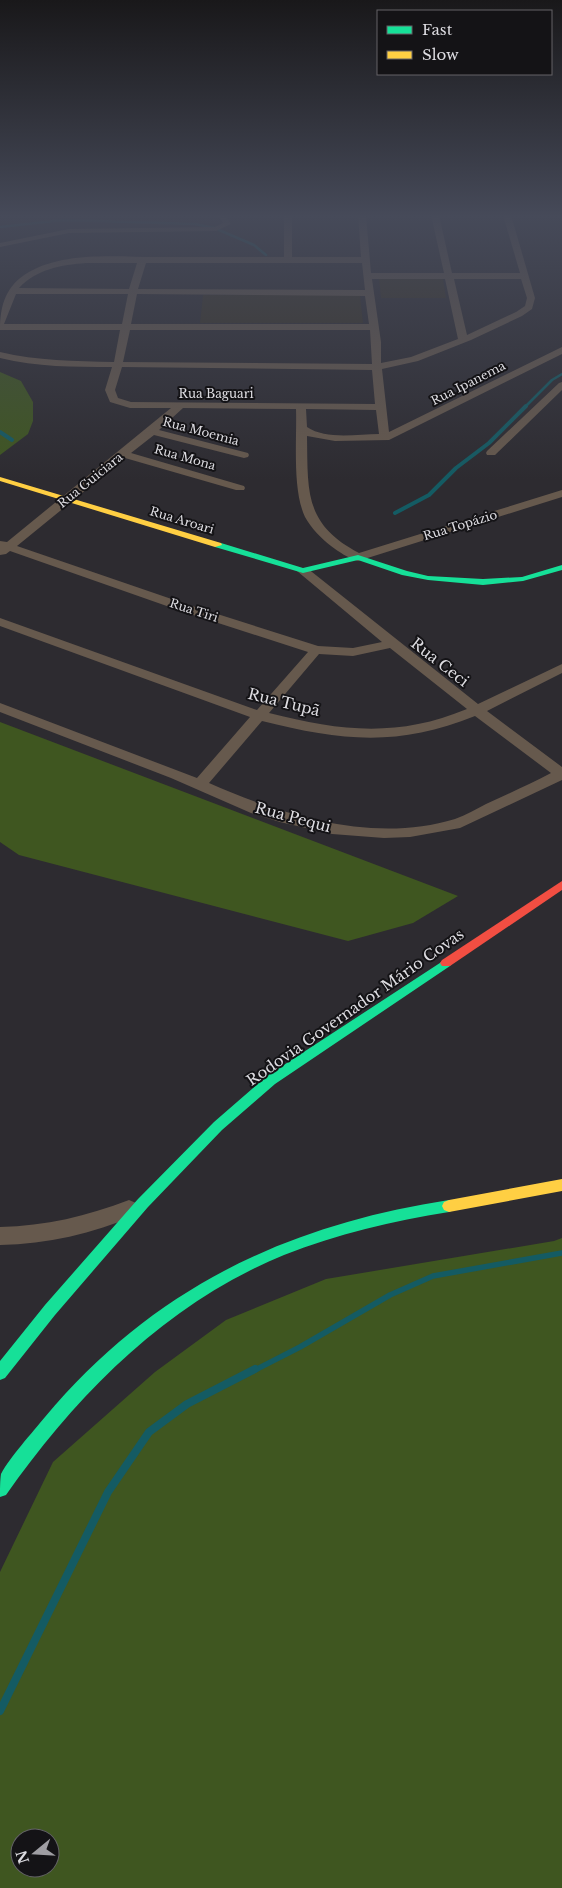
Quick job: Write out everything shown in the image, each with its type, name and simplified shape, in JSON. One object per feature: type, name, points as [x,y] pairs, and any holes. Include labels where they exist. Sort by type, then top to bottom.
[{"type":"street","points":[[8,303],[0,325],[373,327]]},
{"type":"street","points":[[118,364],[131,303]]},
{"type":"street","points":[[302,429],[310,434],[335,438],[385,438],[380,407],[370,303]]},
{"type":"street","points":[[454,303],[463,340]]},
{"type":"street","points":[[0,355],[52,364],[377,367],[422,357],[463,340],[519,314],[528,307],[529,303]]},
{"type":"street","points":[[1,343],[21,360]]},
{"type":"street","name":"Rua Ipanema","points":[[385,438],[562,350]]},
{"type":"street","name":"Rua Baguari","points":[[118,364],[111,384],[110,395],[117,402],[130,405],[380,407]]},
{"type":"street","points":[[491,453],[562,385]]},
{"type":"street","name":"Rua Guiciara","points":[[3,548],[152,431],[180,406]]},
{"type":"street","points":[[302,406],[302,454],[307,508],[311,517],[332,540],[358,557],[405,573],[428,578],[460,581],[502,582],[523,579],[562,567]]},
{"type":"street","points":[[382,420],[422,420]]},
{"type":"street","name":"Rua Moemia","points":[[152,431],[244,456]]},
{"type":"street","points":[[302,454],[314,443],[335,438]]},
{"type":"street","name":"Rua Mona","points":[[122,454],[240,488]]},
{"type":"street","name":"Rua Aroari","points":[[0,479],[303,570],[358,557]]},
{"type":"street","name":"Rua Topázio","points":[[358,557],[562,493]]},
{"type":"street","name":"Rua Tiri","points":[[3,548],[316,650],[334,654],[354,654],[390,644]]},
{"type":"street","name":"Rua Ceci","points":[[303,570],[390,644],[562,774]]},
{"type":"street","name":"Rua Tupã","points":[[0,622],[258,715],[317,728],[383,734],[423,729],[475,710],[562,668]]},
{"type":"street","points":[[200,784],[316,650]]},
{"type":"street","name":"Rua Pequi","points":[[0,707],[200,784],[256,809],[296,821],[335,828],[397,833],[424,831],[460,823],[562,774]]},
{"type":"street","name":"Rodovia Governador Mário Covas","points":[[0,1373],[50,1310],[143,1203],[218,1126],[271,1080],[562,885]]},
{"type":"street","points":[[0,1489],[23,1455],[87,1381],[164,1315],[207,1286],[256,1260],[310,1238],[369,1221],[562,1185]]},
{"type":"street","points":[[0,1236],[41,1234],[77,1228],[102,1221],[143,1203]]},
{"type":"shaded area","points":[[202,303],[361,303],[363,323],[200,323]]},
{"type":"green space","points":[[0,372],[21,381],[33,402],[33,421],[28,434],[0,455]]},
{"type":"green space","points":[[0,722],[458,896],[413,923],[348,941],[19,855],[0,842]]},
{"type":"green space","points":[[562,1238],[562,1888],[0,1888],[0,1572],[53,1462],[155,1372],[226,1320],[326,1279],[554,1241]]},
{"type":"waterway","points":[[395,513],[429,495],[456,468],[489,443],[552,380],[562,374]]},
{"type":"waterway","points":[[0,432],[12,440]]},
{"type":"waterway","points":[[253,1371],[300,1347],[390,1295],[433,1276],[562,1253]]},
{"type":"waterway","points":[[0,1711],[108,1492],[149,1432],[187,1404],[255,1369]]},
{"type":"traffic: fast","points":[[218,545],[303,571],[358,557],[405,573],[428,578],[483,582],[523,579],[562,567]]},
{"type":"traffic: fast","points":[[0,1373],[50,1310],[143,1203],[218,1126],[271,1080],[446,963]]},
{"type":"traffic: fast","points":[[0,1489],[53,1419],[98,1372],[154,1324],[214,1283],[246,1266],[313,1238],[380,1219],[449,1206]]},
{"type":"traffic: slow","points":[[0,479],[218,545]]},
{"type":"traffic: slow","points":[[449,1206],[562,1185]]},
{"type":"traffic: jam","points":[[446,963],[562,885]]}]
